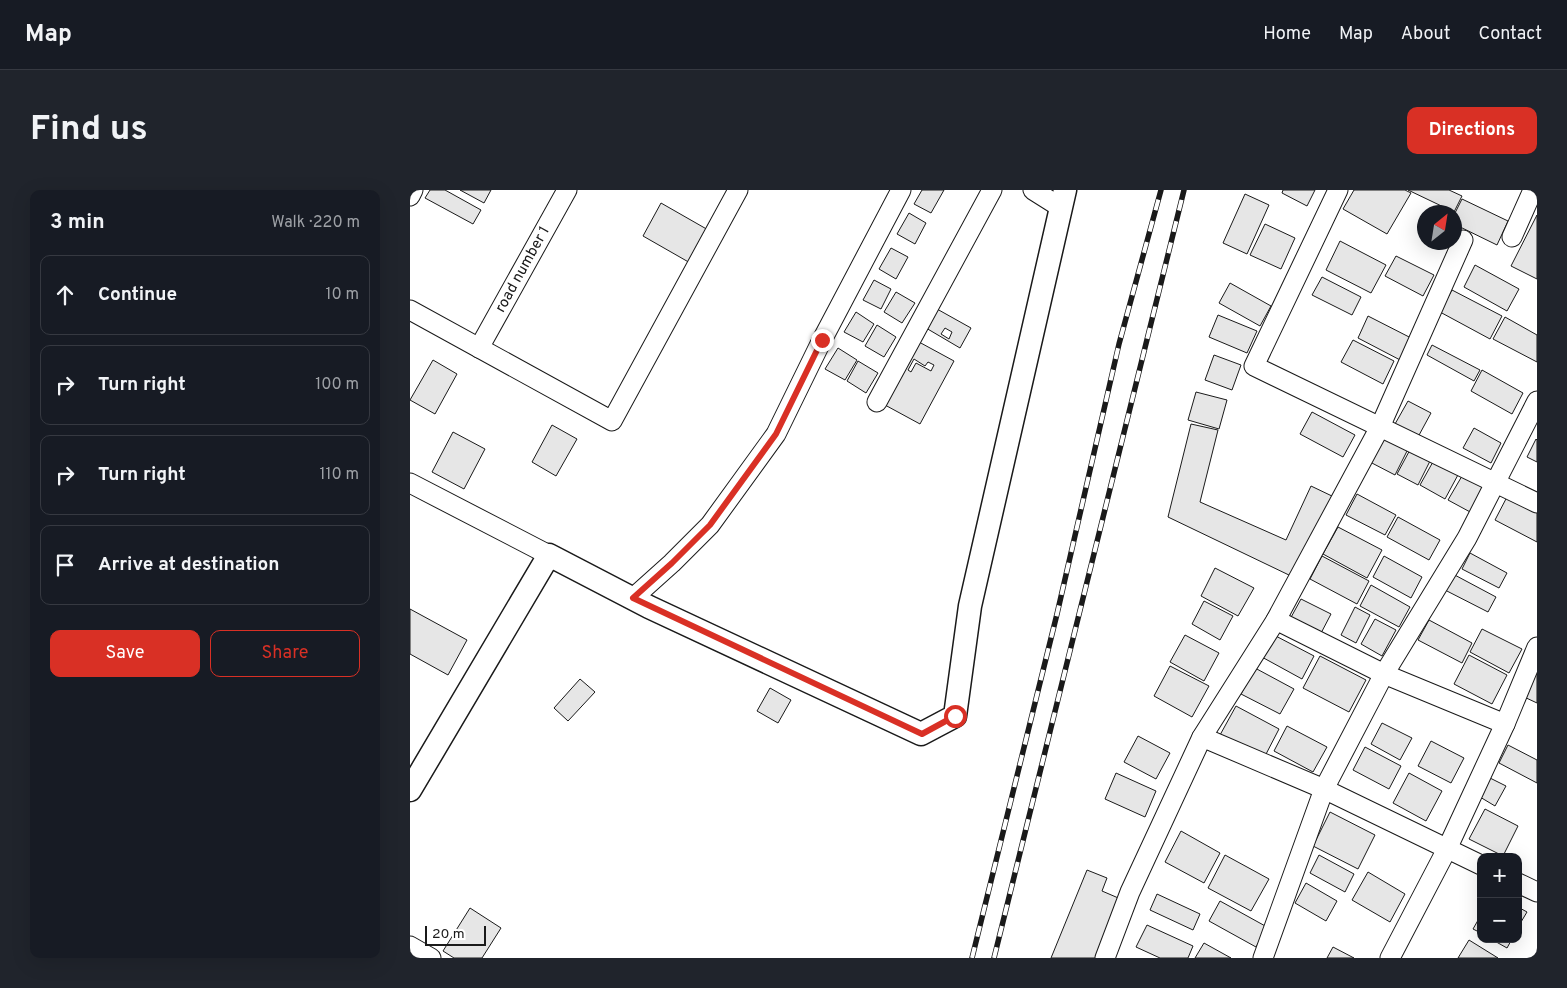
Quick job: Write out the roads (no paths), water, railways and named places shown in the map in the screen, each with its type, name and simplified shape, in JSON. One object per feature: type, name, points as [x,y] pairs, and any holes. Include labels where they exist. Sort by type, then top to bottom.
[{"type":"street","points":[[410,196],[413,190]]},
{"type":"street","name":"road number 1","points":[[479,348],[567,190]]},
{"type":"street","points":[[410,310],[612,421],[738,190]]},
{"type":"street","points":[[633,598],[710,525],[776,434],[822,340],[901,190]]},
{"type":"street","points":[[877,402],[992,190]]},
{"type":"street","points":[[410,483],[633,598],[922,734],[955,716],[970,606],[1063,199],[1033,190]]},
{"type":"street","points":[[1338,190],[1254,366],[1537,502]]},
{"type":"street","points":[[1512,237],[1533,190]]},
{"type":"street","points":[[1105,958],[1130,892],[1202,737],[1276,620],[1380,427],[1463,240]]},
{"type":"street","points":[[1263,958],[1324,789],[1384,674],[1467,538],[1537,401]]},
{"type":"street","points":[[410,790],[549,555]]},
{"type":"street","points":[[1276,620],[1384,674],[1505,724]]},
{"type":"street","points":[[1390,958],[1447,850],[1505,724],[1537,647]]},
{"type":"street","points":[[1202,737],[1324,789],[1477,863]]},
{"type":"street","points":[[1522,885],[1537,892]]},
{"type":"street","points":[[410,946],[431,958]]},
{"type":"railway","points":[[972,958],[1057,614],[1119,344],[1161,190]]},
{"type":"railway","points":[[994,958],[1184,190]]}]
